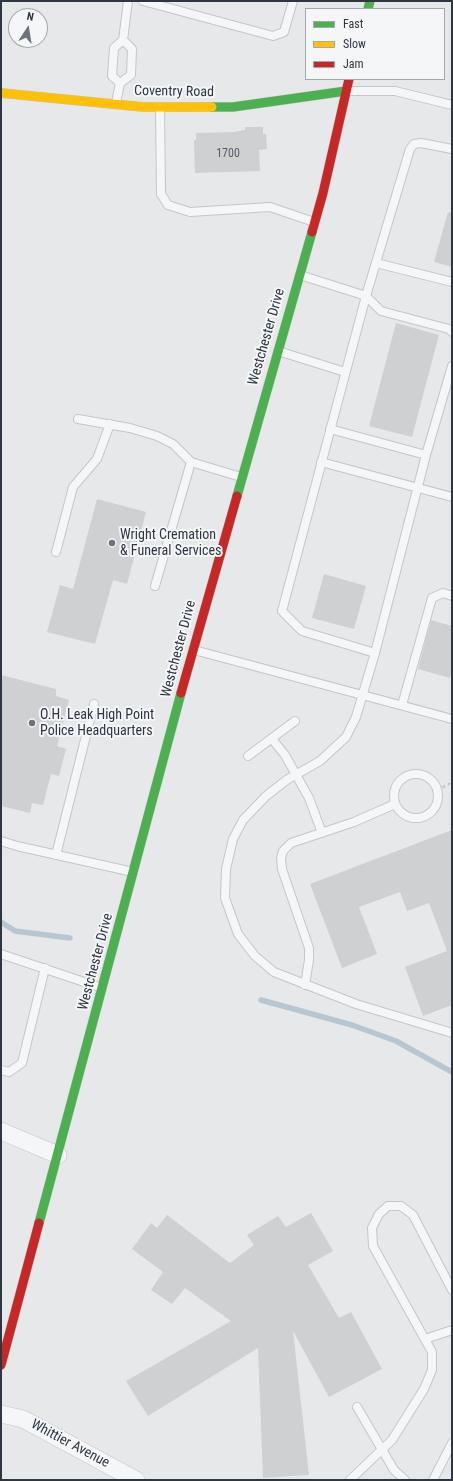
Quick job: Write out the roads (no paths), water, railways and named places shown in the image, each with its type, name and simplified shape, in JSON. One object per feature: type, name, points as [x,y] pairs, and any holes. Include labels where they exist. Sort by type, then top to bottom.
[{"type":"main road","name":"Westchester Drive","points":[[1,1365],[193,650],[315,222],[349,80]]},
{"type":"main road","name":"Coventry Road","points":[[1,92],[160,108],[233,107],[346,91]]},
{"type":"street","points":[[1,1131],[58,1155]]},
{"type":"street","name":"Whittier Avenue","points":[[1,1414],[23,1419],[136,1480]]},
{"type":"lane","points":[[120,83],[112,76],[114,48],[123,40],[128,1]]},
{"type":"lane","points":[[143,1],[273,36],[284,32],[293,1]]},
{"type":"lane","points":[[116,104],[120,83],[131,75],[132,49],[123,40]]},
{"type":"lane","points":[[346,91],[395,91],[452,105]]},
{"type":"lane","points":[[160,108],[161,194],[168,205],[190,212],[270,207],[315,222]]},
{"type":"lane","points":[[375,653],[302,631],[282,611],[366,296],[410,149],[414,144],[421,143],[452,149]]},
{"type":"lane","points":[[376,263],[452,282]]},
{"type":"lane","points":[[300,274],[366,296],[381,311],[449,329],[452,332]]},
{"type":"lane","points":[[278,351],[345,372]]},
{"type":"lane","points":[[452,366],[426,455],[375,653],[352,728],[346,737],[320,761],[295,775],[266,796],[243,820],[233,839],[226,869],[225,898],[238,934],[255,956],[274,972],[356,1004],[452,1033]]},
{"type":"lane","points":[[78,419],[130,428],[157,436],[173,444],[191,462],[242,478]]},
{"type":"lane","points":[[56,552],[73,487],[97,459],[110,424]]},
{"type":"lane","points":[[330,429],[426,455]]},
{"type":"lane","points":[[155,586],[191,462]]},
{"type":"lane","points":[[321,462],[452,497]]},
{"type":"lane","points":[[402,705],[432,598],[443,594],[452,596]]},
{"type":"lane","points":[[193,650],[452,719]]},
{"type":"lane","points":[[56,855],[94,704]]},
{"type":"lane","points":[[248,756],[295,721]]},
{"type":"lane","points":[[272,739],[285,755],[309,798],[322,833]]},
{"type":"lane","points":[[422,775],[429,778],[437,790],[436,804],[433,810],[420,818],[405,815],[395,804],[394,797],[398,784],[408,776],[422,775]]},
{"type":"lane","points":[[306,985],[310,960],[308,948],[282,869],[281,858],[283,851],[291,843],[354,822],[395,804]]},
{"type":"lane","points":[[1,841],[17,846],[134,872]]},
{"type":"lane","points":[[1,954],[103,988]]},
{"type":"lane","points":[[1,1070],[9,1072],[22,1063],[45,968]]},
{"type":"lane","points":[[350,1480],[392,1440],[424,1389],[432,1370],[432,1352],[373,1246],[372,1228],[380,1214],[388,1206],[401,1206],[413,1215],[452,1290]]},
{"type":"lane","points":[[424,1339],[452,1330]]},
{"type":"lane","points":[[356,1407],[381,1451],[394,1470],[405,1480]]},
{"type":"lane","points":[[433,1480],[452,1443]]},
{"type":"waterway","points":[[1,922],[15,931],[70,938]]},
{"type":"waterway","points":[[261,1000],[352,1025],[396,1041],[452,1072]]},
{"type":"place","name":"Wright Cremation & Funeral Services","points":[[112,543]]},
{"type":"place","name":"O.H. Leak High Point Police Headquarters","points":[[32,723]]}]
